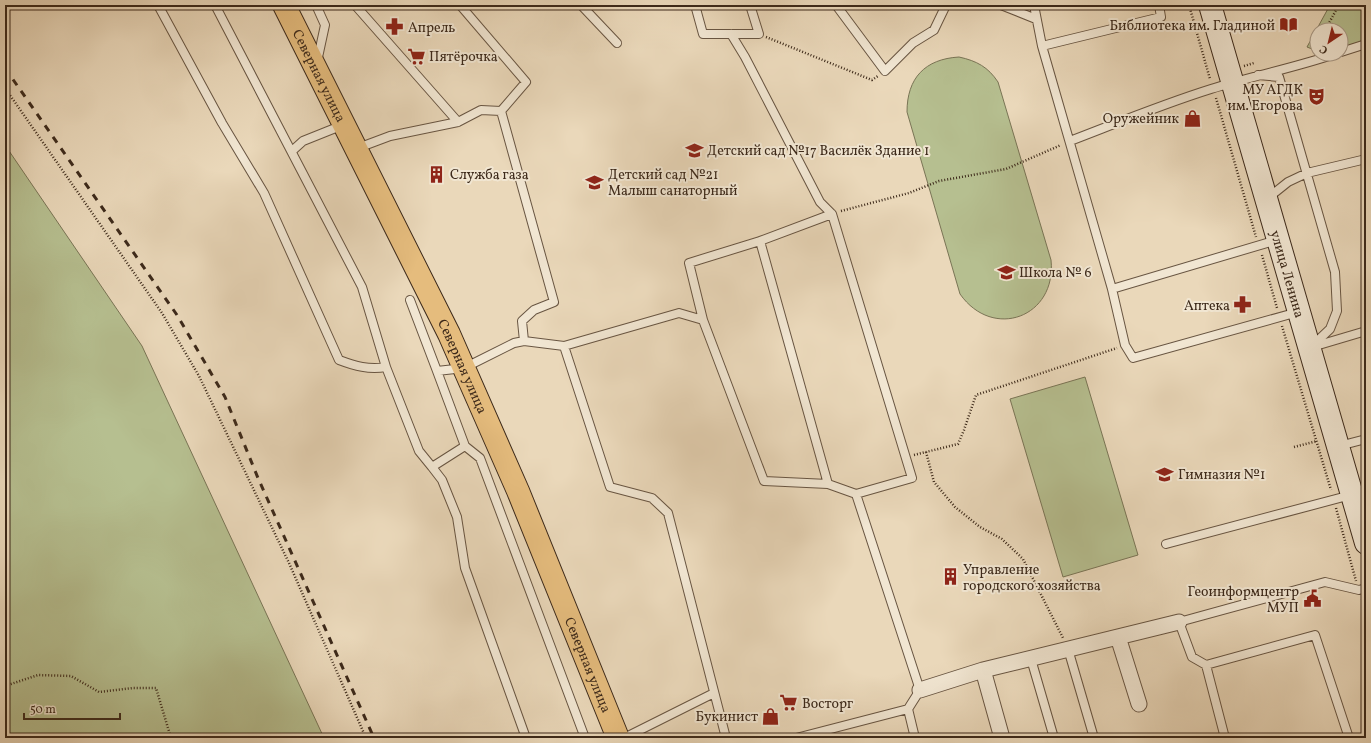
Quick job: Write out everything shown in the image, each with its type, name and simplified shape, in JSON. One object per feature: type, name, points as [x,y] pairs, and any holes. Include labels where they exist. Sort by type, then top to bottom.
[{"type":"main road","name":"Северная улица","points":[[284,5],[358,148],[464,368],[518,491],[618,738]]},
{"type":"street","name":"улица Ленина","points":[[1210,5],[1229,79],[1266,199],[1268,242],[1290,315],[1310,348],[1343,497],[1366,543]]},
{"type":"street","points":[[920,690],[983,670],[1178,622]]},
{"type":"street","points":[[1118,637],[1139,704]]},
{"type":"street","points":[[983,670],[1002,738]]},
{"type":"lane","points":[[158,5],[222,123],[264,193],[339,360],[357,366],[375,369],[386,367]]},
{"type":"lane","points":[[215,5],[362,286],[386,367],[419,452],[442,480],[457,517],[465,568],[526,738]]},
{"type":"lane","points":[[316,5],[325,25],[316,69]]},
{"type":"lane","points":[[355,5],[458,122]]},
{"type":"lane","points":[[460,5],[526,82],[501,112]]},
{"type":"lane","points":[[581,5],[617,43]]},
{"type":"lane","points":[[695,5],[703,34],[759,34],[750,5]]},
{"type":"lane","points":[[836,5],[885,72],[913,43],[934,30],[946,5]]},
{"type":"lane","points":[[1001,5],[1036,19]]},
{"type":"lane","points":[[1034,5],[1042,46],[1112,289],[1125,345],[1133,358],[1290,315]]},
{"type":"lane","points":[[1042,46],[1161,16],[1159,5]]},
{"type":"lane","points":[[731,34],[745,57],[820,202],[832,214],[912,478],[856,494],[828,484],[764,481],[703,320],[689,263],[760,241],[832,214]]},
{"type":"lane","points":[[1349,49],[1366,44]]},
{"type":"lane","points":[[1070,141],[1229,79],[1258,75],[1312,62]]},
{"type":"lane","points":[[1258,75],[1279,77],[1336,272],[1337,311],[1330,328],[1310,348]]},
{"type":"lane","points":[[358,148],[390,136],[458,122],[481,110],[501,112]]},
{"type":"lane","points":[[501,112],[554,302],[534,310],[522,321],[524,340]]},
{"type":"lane","points":[[292,151],[303,141],[345,124]]},
{"type":"lane","points":[[1266,199],[1288,182],[1307,173],[1366,159]]},
{"type":"lane","points":[[760,241],[828,484]]},
{"type":"lane","points":[[1112,289],[1268,242]]},
{"type":"lane","points":[[410,300],[465,446],[480,458],[585,738]]},
{"type":"lane","points":[[437,371],[464,368],[524,340],[564,346],[679,314],[703,320]]},
{"type":"lane","points":[[1310,348],[1366,331]]},
{"type":"lane","points":[[564,346],[610,487],[652,498],[668,513],[726,738]]},
{"type":"lane","points":[[1330,443],[1366,439]]},
{"type":"lane","points":[[432,467],[465,446]]},
{"type":"lane","points":[[796,738],[908,709],[920,690],[856,494]]},
{"type":"lane","points":[[1166,544],[1343,497]]},
{"type":"lane","points":[[1349,738],[1315,635],[1206,665],[1192,657],[1178,622],[1325,582],[1363,589]]},
{"type":"lane","points":[[1068,649],[1094,738]]},
{"type":"lane","points":[[1031,659],[1054,738]]},
{"type":"lane","points":[[1206,665],[1225,738]]},
{"type":"lane","points":[[624,738],[714,693]]},
{"type":"lane","points":[[908,709],[915,738]]},
{"type":"path","points":[[1189,5],[1229,79],[1268,242],[1290,315],[1316,441],[1343,497],[1363,589],[1366,613]]},
{"type":"path","points":[[1329,22],[1339,5]]},
{"type":"path","points":[[759,34],[872,80],[885,72]]},
{"type":"path","points":[[1229,79],[1254,63]]},
{"type":"path","points":[[5,88],[162,313],[199,376],[289,563],[366,738]]},
{"type":"path","points":[[832,214],[908,193],[939,182],[1006,169],[1070,141]]},
{"type":"path","points":[[906,457],[958,444],[976,395],[1092,358],[1125,345]]},
{"type":"path","points":[[1294,447],[1316,441],[1330,443]]},
{"type":"path","points":[[926,452],[934,482],[955,507],[980,527],[1002,539],[1023,559],[1068,649]]},
{"type":"path","points":[[5,686],[38,675],[71,676],[99,692],[133,688],[156,688],[171,738]]},
{"type":"green space","points":[[1330,5],[1366,5],[1366,40],[1349,45],[1349,22],[1321,22]]},
{"type":"green space","points":[[959,57],[982,65],[998,82],[1051,260],[1050,280],[1044,296],[1034,308],[1020,316],[1005,319],[989,317],[974,308],[960,294],[907,112],[910,89],[920,72],[937,62]]},
{"type":"green space","points":[[5,145],[142,346],[324,738],[5,738]]},
{"type":"green space","points":[[1085,377],[1138,555],[1063,577],[1010,399]]},
{"type":"railway","points":[[5,68],[177,315],[225,397],[258,478],[374,738]]},
{"type":"place","name":"Библиотека им. Гладиной","points":[[1288,25]]},
{"type":"place","name":"Апрель","points":[[395,27]]},
{"type":"place","name":"Пятёрочка","points":[[416,56]]},
{"type":"place","name":"МУ АГДК им. Егорова","points":[[1316,97]]},
{"type":"place","name":"Оружейник","points":[[1192,118]]},
{"type":"place","name":"Детский сад №17 Василёк Здание 1","points":[[694,150]]},
{"type":"place","name":"Служба газа","points":[[437,174]]},
{"type":"place","name":"Детский сад №21 Малыш санаторный","points":[[595,182]]},
{"type":"place","name":"Школа № 6","points":[[1006,272]]},
{"type":"place","name":"Аптека","points":[[1243,305]]},
{"type":"place","name":"Гимназия №1","points":[[1165,474]]},
{"type":"place","name":"Управление городского хозяйства","points":[[950,577]]},
{"type":"place","name":"Геоинформцентр МУП","points":[[1312,599]]},
{"type":"place","name":"Восторг","points":[[789,703]]},
{"type":"place","name":"Букинист","points":[[771,716]]}]
